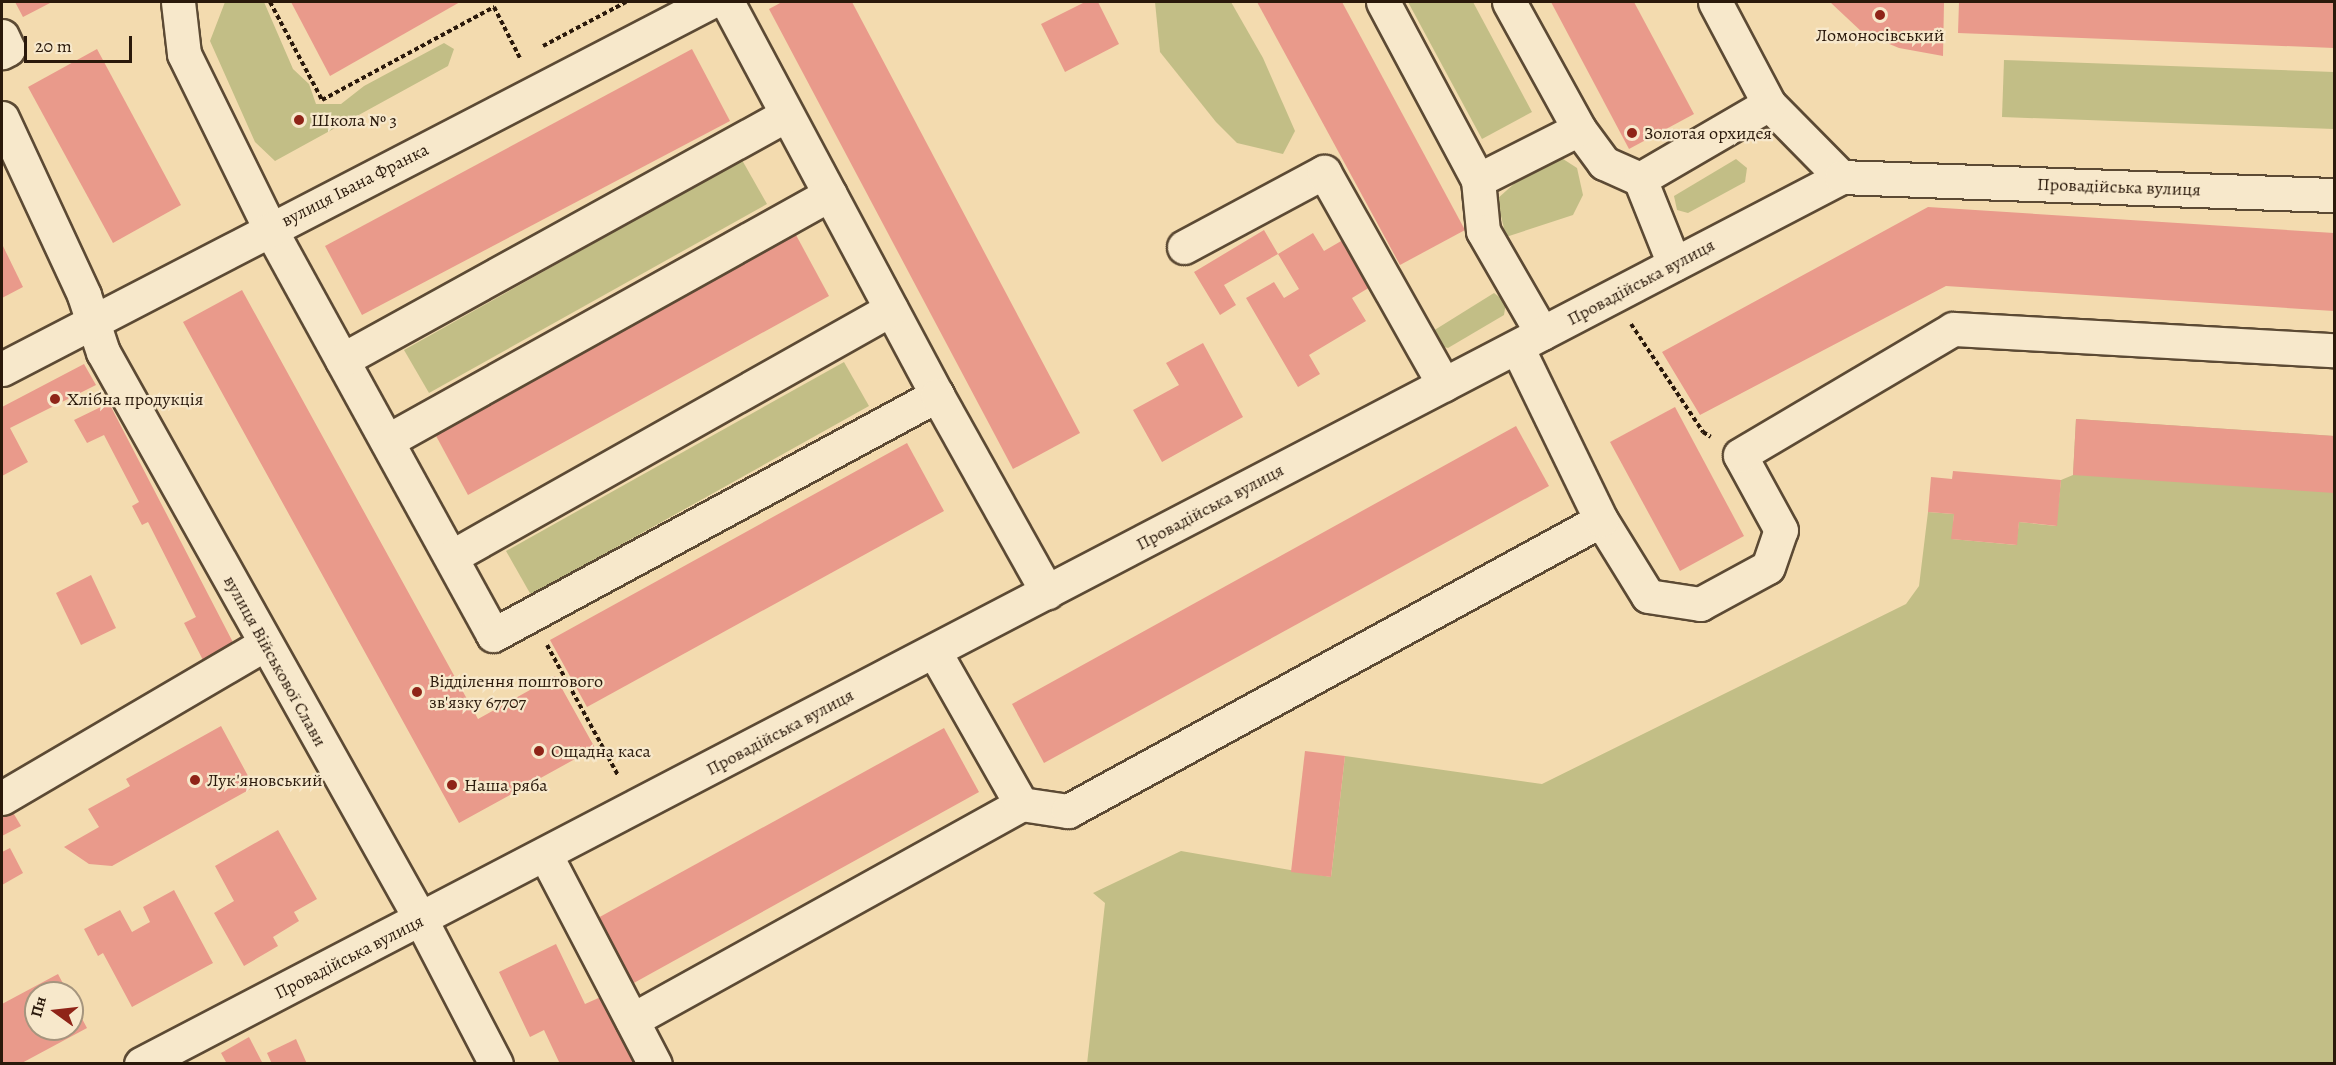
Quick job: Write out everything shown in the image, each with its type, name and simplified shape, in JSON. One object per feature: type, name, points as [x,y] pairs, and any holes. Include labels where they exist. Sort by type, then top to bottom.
[{"type":"street","points":[[178,2],[184,54],[270,229],[493,635],[937,395]]},
{"type":"street","name":"вулиця Івана Франка","points":[[2,369],[710,2]]},
{"type":"street","points":[[727,2],[937,395],[1047,592]]},
{"type":"street","points":[[1383,2],[1478,180],[1483,231],[1601,520],[1648,596],[1700,604],[1768,567],[1781,530],[1740,455],[1953,329],[2334,350]]},
{"type":"street","points":[[1509,2],[1579,129],[1604,163],[1640,179],[1674,264]]},
{"type":"street","points":[[1715,2],[1769,104],[1841,177]]},
{"type":"street","points":[[2,36],[8,49],[2,52]]},
{"type":"street","points":[[1640,179],[1769,104]]},
{"type":"street","points":[[342,360],[786,115]]},
{"type":"street","name":"вулиця Військової Слави","points":[[2,118],[84,296],[103,352],[264,644],[421,920],[496,1064]]},
{"type":"street","points":[[1478,180],[1579,129]]},
{"type":"street","points":[[1184,247],[1324,172],[1444,384]]},
{"type":"street","name":"Провадійська вулиця","points":[[141,1064],[421,920],[1841,177],[2334,195]]},
{"type":"street","points":[[387,441],[830,194]]},
{"type":"street","points":[[451,557],[891,309]]},
{"type":"street","points":[[632,1020],[1021,804],[1068,811],[1601,520]]},
{"type":"street","points":[[2,798],[264,644]]},
{"type":"street","points":[[934,651],[1021,804]]},
{"type":"street","points":[[545,854],[655,1064]]},
{"type":"path","points":[[270,2],[322,100],[494,7],[520,58]]},
{"type":"path","points":[[1627,318],[1703,432],[1740,455]]},
{"type":"path","points":[[530,615],[636,807]]},
{"type":"shaded area","points":[[225,2],[264,2],[293,69],[309,84],[316,104],[341,104],[364,86],[444,43],[454,49],[448,66],[275,161],[255,142],[210,41]]},
{"type":"shaded area","points":[[1155,2],[1231,2],[1263,58],[1295,131],[1283,154],[1237,143],[1216,122],[1160,52]]},
{"type":"shaded area","points":[[1408,2],[1473,2],[1532,112],[1482,139]]},
{"type":"shaded area","points":[[2004,60],[2334,72],[2334,129],[2002,117]]},
{"type":"shaded area","points":[[1560,157],[1577,168],[1583,195],[1573,215],[1506,237],[1497,199],[1525,174]]},
{"type":"shaded area","points":[[1736,159],[1747,168],[1745,182],[1688,213],[1677,210],[1674,196]]},
{"type":"shaded area","points":[[742,160],[767,204],[429,393],[404,350]]},
{"type":"shaded area","points":[[1494,293],[1506,302],[1504,315],[1448,348],[1437,345],[1433,331]]},
{"type":"shaded area","points":[[844,362],[869,406],[531,595],[506,551]]},
{"type":"shaded area","points":[[2076,419],[2334,436],[2334,1063],[1087,1064],[1105,903],[1093,893],[1181,851],[1331,877],[1345,756],[1542,784],[1906,604],[1919,586],[1928,512],[1954,514],[1952,539],[2016,545],[2019,522],[2056,526],[2061,480],[2073,475]]},
{"type":"building","points":[[15,2],[52,2],[23,17]]},
{"type":"building","points":[[291,2],[460,2],[330,76]]},
{"type":"building","points":[[782,2],[852,2],[1080,433],[1013,469],[769,9]]},
{"type":"building","points":[[1085,2],[1098,2],[1119,44],[1065,72],[1041,24]]},
{"type":"building","points":[[1257,2],[1342,2],[1465,230],[1400,265]]},
{"type":"building","points":[[1551,2],[1634,2],[1694,114],[1629,149]]},
{"type":"building","points":[[1830,2],[1944,2],[1943,56],[1899,48],[1863,33]]},
{"type":"building","points":[[1959,2],[2334,2],[2334,48],[1958,33]]},
{"type":"building","points":[[97,49],[181,205],[113,243],[28,87]]},
{"type":"building","points":[[692,49],[730,121],[362,315],[325,246]]},
{"type":"building","points":[[1928,207],[2334,233],[2334,311],[1946,286],[1700,415],[1662,352]]},
{"type":"building","points":[[1264,230],[1278,254],[1224,285],[1236,305],[1220,315],[1194,272]]},
{"type":"building","points":[[1313,233],[1324,251],[1348,237],[1375,284],[1352,298],[1366,321],[1309,355],[1320,374],[1298,387],[1246,298],[1274,282],[1284,298],[1299,289],[1278,254]]},
{"type":"building","points":[[796,235],[829,296],[468,495],[435,434]]},
{"type":"building","points":[[2,244],[23,287],[2,298]]},
{"type":"building","points":[[242,290],[478,719],[555,676],[595,748],[459,823],[183,322]]},
{"type":"building","points":[[1203,343],[1243,417],[1162,462],[1133,410],[1179,385],[1166,363]]},
{"type":"building","points":[[84,364],[96,385],[10,428],[28,462],[2,476],[2,407]]},
{"type":"building","points":[[109,403],[238,652],[207,668],[184,623],[196,617],[148,522],[142,525],[132,506],[139,502],[104,435],[87,443],[74,420]]},
{"type":"building","points":[[1675,407],[1744,536],[1680,571],[1610,442]]},
{"type":"building","points":[[2076,419],[2334,436],[2334,493],[2073,475]]},
{"type":"building","points":[[1516,426],[1549,486],[1044,763],[1012,704]]},
{"type":"building","points":[[907,443],[944,511],[587,707],[550,640]]},
{"type":"building","points":[[1953,471],[2061,480],[2057,526],[2019,522],[2017,545],[1951,539],[1954,514],[1928,512],[1931,477],[1952,479]]},
{"type":"building","points":[[91,575],[116,628],[81,645],[56,593]]},
{"type":"building","points":[[221,726],[254,787],[112,866],[89,864],[64,847],[99,827],[88,809],[130,786],[126,779]]},
{"type":"building","points":[[944,728],[979,792],[632,984],[596,919]]},
{"type":"building","points":[[1305,751],[1345,756],[1331,877],[1291,872]]},
{"type":"building","points":[[8,804],[21,826],[2,836],[2,808]]},
{"type":"building","points":[[278,830],[317,899],[294,912],[299,921],[273,937],[278,946],[244,966],[214,913],[234,901],[215,866]]},
{"type":"building","points":[[10,848],[23,873],[2,885],[2,852]]},
{"type":"building","points":[[174,890],[213,963],[132,1007],[103,953],[98,956],[84,929],[120,910],[132,932],[150,922],[143,907]]},
{"type":"building","points":[[556,944],[585,1004],[603,996],[636,1064],[560,1064],[544,1030],[530,1037],[499,972]]},
{"type":"building","points":[[58,974],[62,981],[45,981]]},
{"type":"building","points":[[24,992],[24,1041],[63,1041],[20,1064],[2,1064],[2,1004]]},
{"type":"building","points":[[249,1037],[263,1064],[227,1064],[221,1053]]},
{"type":"building","points":[[296,1039],[307,1064],[272,1064],[267,1053]]},
{"type":"place","name":"Ломоносівський","points":[[1880,15]]},
{"type":"place","name":"Школа № 3","points":[[299,120]]},
{"type":"place","name":"Золотая орхидея","points":[[1632,133]]},
{"type":"place","name":"Хлібна продукція","points":[[55,399]]},
{"type":"place","name":"Відділення поштового зв'язку 67707","points":[[417,692]]},
{"type":"place","name":"Ощадна каса","points":[[539,751]]},
{"type":"place","name":"Лук'яновський","points":[[195,780]]},
{"type":"place","name":"Наша ряба","points":[[452,785]]}]
